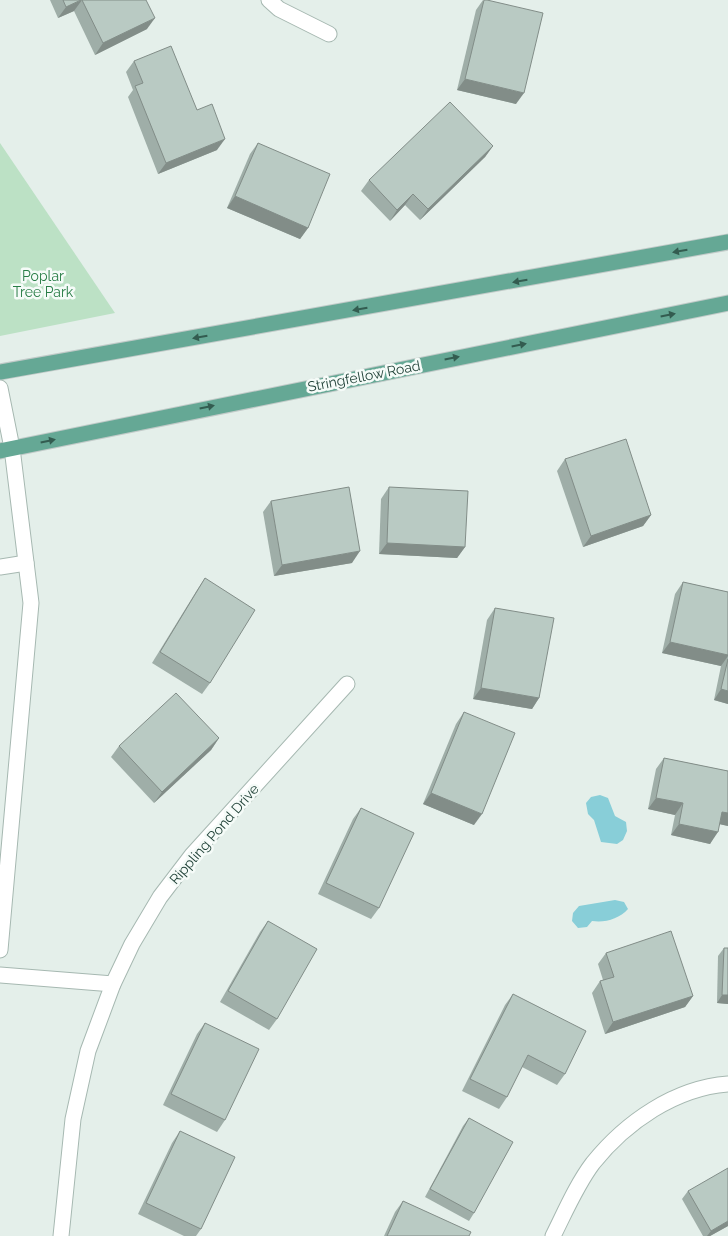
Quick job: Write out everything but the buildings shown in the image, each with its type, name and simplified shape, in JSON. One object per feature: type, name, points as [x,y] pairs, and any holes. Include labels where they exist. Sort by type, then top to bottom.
[{"type":"main road","points":[[0,372],[728,242]]},
{"type":"main road","name":"Stringfellow Road","points":[[6,449],[728,303]]},
{"type":"street","points":[[269,0],[279,9],[329,34]]},
{"type":"street","points":[[0,388],[6,449],[26,562],[31,603],[0,950]]},
{"type":"street","points":[[0,567],[26,562]]},
{"type":"street","name":"Rippling Pond Drive","points":[[61,1236],[73,1119],[88,1051],[113,984],[132,944],[160,897],[192,855],[347,684]]},
{"type":"street","points":[[0,975],[113,984]]},
{"type":"street","points":[[553,1236],[592,1164],[617,1135],[653,1109],[672,1099],[693,1091],[728,1084]]},
{"type":"green space","name":"Poplar Tree Park","points":[[0,143],[115,313],[0,336]]},
{"type":"water","points":[[600,795],[608,798],[615,816],[626,822],[627,831],[623,840],[617,844],[601,842],[594,820],[588,814],[586,803],[591,797]]},
{"type":"water","points":[[615,900],[624,902],[628,909],[616,918],[607,921],[592,921],[587,927],[578,928],[572,921],[573,913],[579,906]]}]
